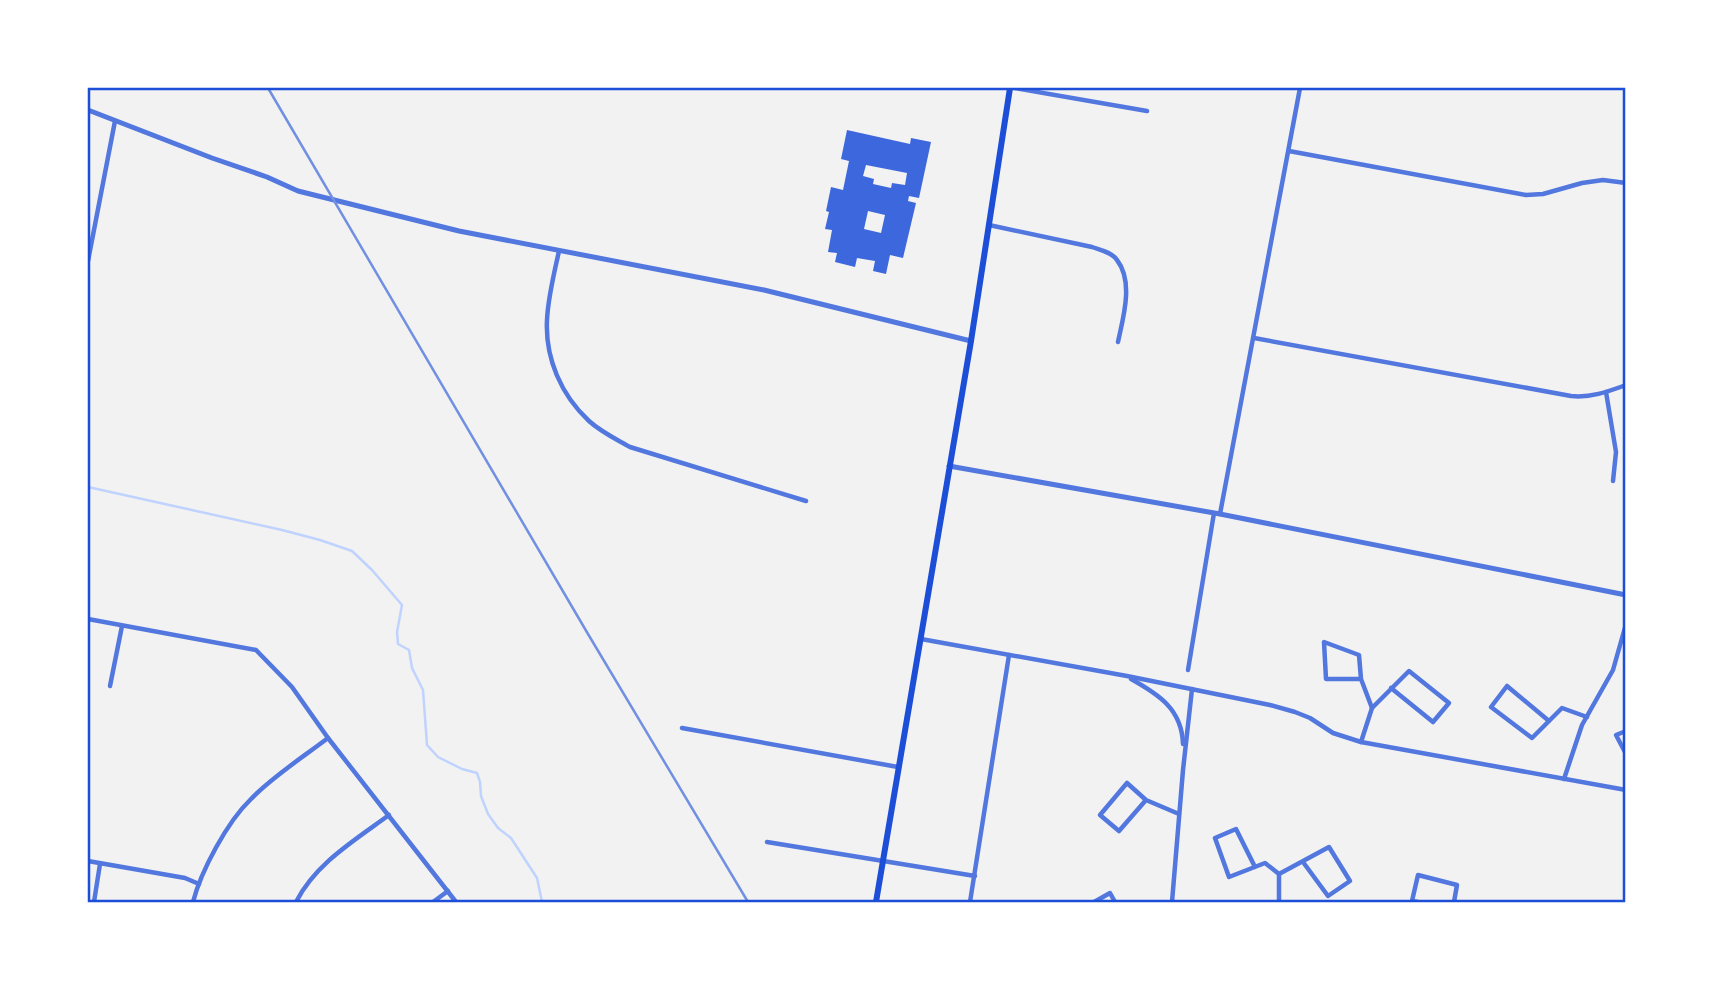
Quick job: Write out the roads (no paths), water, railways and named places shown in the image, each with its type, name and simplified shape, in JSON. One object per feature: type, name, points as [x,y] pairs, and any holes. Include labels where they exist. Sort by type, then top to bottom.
[{"type":"main road","points":[[876,902],[1012,88]]},
{"type":"street","points":[[1012,88],[1147,111]]},
{"type":"street","points":[[1188,670],[1300,88]]},
{"type":"street","points":[[88,110],[298,191],[459,231],[764,290],[971,341]]},
{"type":"street","points":[[88,261],[116,120]]},
{"type":"street","points":[[1289,152],[1526,195],[1543,194],[1603,180],[1626,183]]},
{"type":"street","points":[[988,225],[1092,247],[1117,259],[1126,286],[1118,342]]},
{"type":"street","points":[[559,251],[549,300],[548,342],[559,380],[569,397],[590,421],[630,447],[806,501]]},
{"type":"street","points":[[1254,338],[1571,396],[1581,397],[1626,385]]},
{"type":"street","points":[[1606,392],[1616,452],[1613,481]]},
{"type":"street","points":[[949,466],[1217,514],[1626,595]]},
{"type":"street","points":[[88,619],[256,650],[292,687],[328,738],[456,902]]},
{"type":"street","points":[[1564,779],[1577,737],[1613,670],[1626,624]]},
{"type":"street","points":[[110,686],[122,626]]},
{"type":"street","points":[[920,638],[1270,705],[1296,712],[1333,733],[1361,742],[1626,790]]},
{"type":"street","points":[[1361,679],[1326,680],[1324,642],[1359,655],[1361,679],[1372,708]]},
{"type":"street","points":[[970,902],[1009,654]]},
{"type":"street","points":[[1361,742],[1372,708],[1391,688],[1409,671],[1449,703],[1433,722],[1391,688]]},
{"type":"street","points":[[1127,676],[1155,692],[1174,714],[1183,736],[1183,770]]},
{"type":"street","points":[[1549,721],[1507,686],[1491,707],[1532,738],[1562,709],[1587,717]]},
{"type":"street","points":[[1172,902],[1192,689]]},
{"type":"street","points":[[682,728],[899,767]]},
{"type":"street","points":[[1626,731],[1616,734],[1626,754]]},
{"type":"street","points":[[193,902],[198,884],[212,855],[250,800],[328,738]]},
{"type":"street","points":[[1146,800],[1119,831],[1100,816],[1127,783],[1146,800],[1179,814]]},
{"type":"street","points":[[296,902],[319,870],[338,852],[389,815]]},
{"type":"street","points":[[1255,867],[1236,829],[1215,838],[1229,877],[1255,867],[1265,863],[1279,874]]},
{"type":"street","points":[[767,842],[975,876]]},
{"type":"street","points":[[1279,874],[1329,847],[1350,881],[1328,896],[1303,862]]},
{"type":"street","points":[[88,861],[185,878],[198,884]]},
{"type":"street","points":[[94,902],[100,864]]},
{"type":"street","points":[[1279,874],[1279,902]]},
{"type":"street","points":[[1418,902],[1412,901],[1418,875],[1457,885],[1454,902]]},
{"type":"street","points":[[433,902],[448,891]]},
{"type":"street","points":[[1094,902],[1110,894],[1115,902]]},
{"type":"waterway","points":[[88,487],[282,530],[352,551],[402,605],[397,632],[398,644],[409,650],[412,668],[423,690],[427,745],[438,757],[477,773],[488,814],[498,828],[511,838],[537,878],[542,902]]},
{"type":"railway","points":[[268,88],[748,902]]}]
